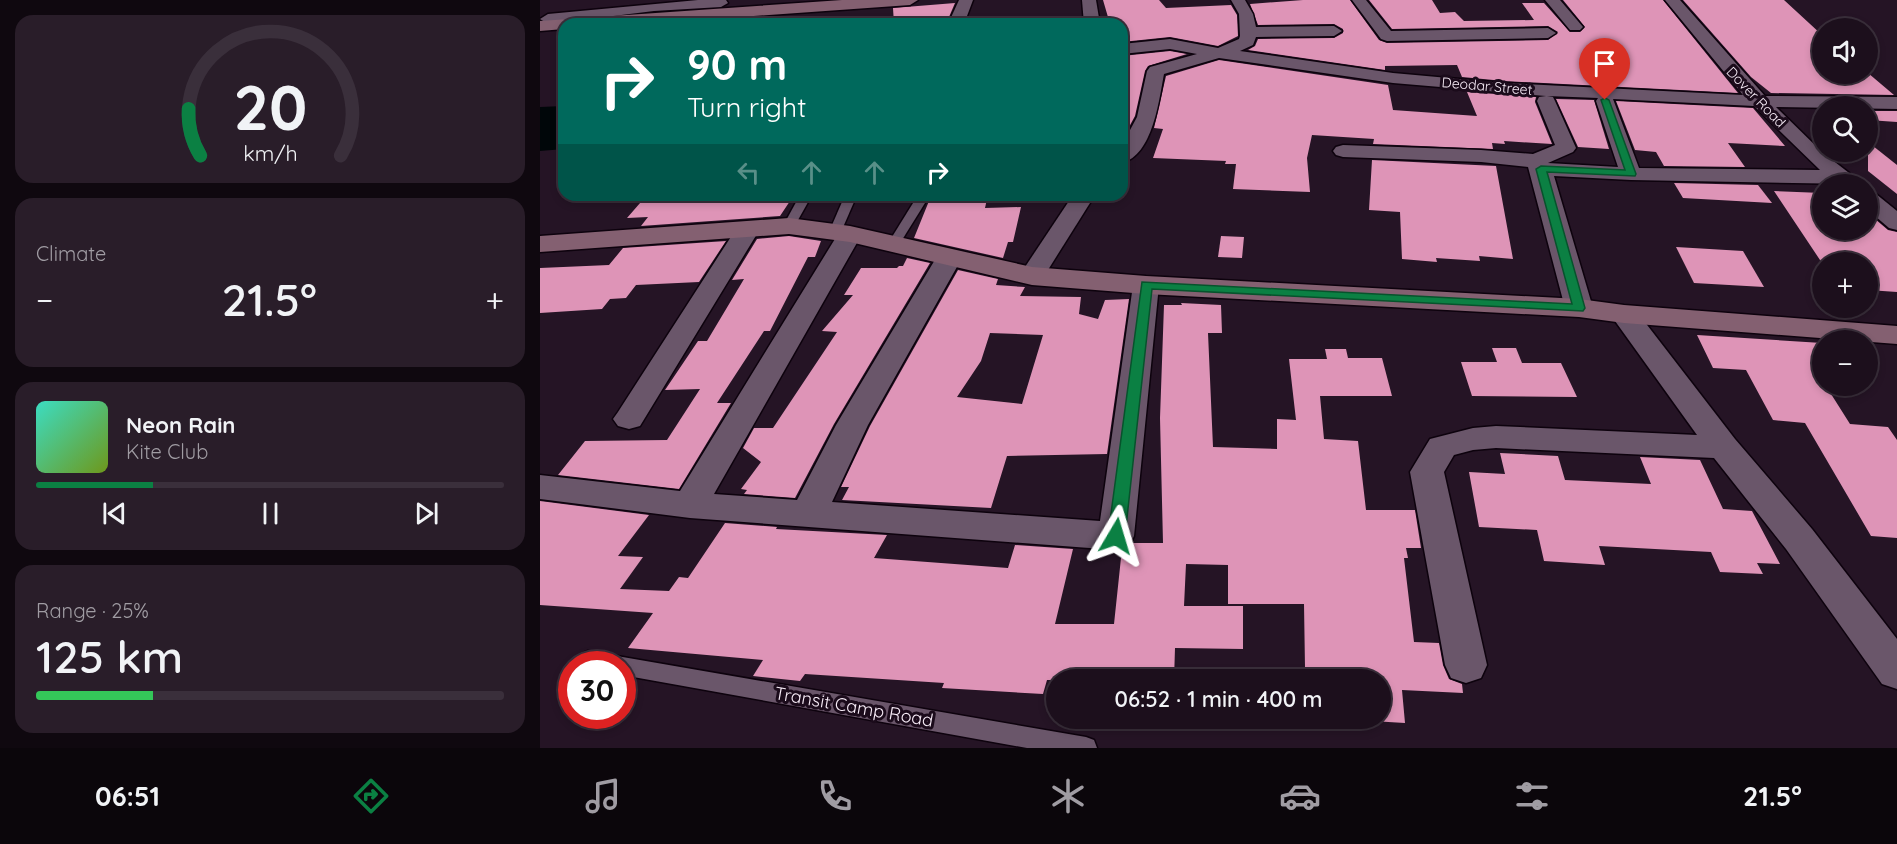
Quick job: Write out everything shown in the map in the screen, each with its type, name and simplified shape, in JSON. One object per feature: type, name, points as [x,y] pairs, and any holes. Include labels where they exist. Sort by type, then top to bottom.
[{"type":"street","points":[[548,23],[577,0]]},
{"type":"street","points":[[719,18],[909,0]]},
{"type":"street","points":[[958,18],[966,0]]},
{"type":"street","points":[[1089,0],[1091,18]]},
{"type":"street","points":[[1238,0],[1246,10],[1248,32],[1334,31]]},
{"type":"street","points":[[1359,0],[1387,36],[1548,33]]},
{"type":"street","points":[[1552,0],[1575,27]]},
{"type":"street","name":"Dover Road","points":[[1672,0],[1731,72],[1812,153],[1837,174]]},
{"type":"street","points":[[581,18],[654,7],[722,1]]},
{"type":"street","points":[[701,18],[722,1]]},
{"type":"street","name":"Deodar Street","points":[[1128,149],[1137,141],[1150,111],[1156,71],[1246,42],[1248,32]]},
{"type":"street","points":[[1128,48],[1170,44],[1217,53]]},
{"type":"street","name":"Deodar Street","points":[[1217,53],[1393,78],[1504,88],[1759,101],[1897,103]]},
{"type":"street","points":[[1605,100],[1632,174]]},
{"type":"street","points":[[1538,165],[1566,148],[1546,101]]},
{"type":"street","points":[[1343,151],[1481,156],[1538,165],[1632,174],[1812,180]]},
{"type":"street","points":[[1538,165],[1579,308]]},
{"type":"street","points":[[1032,276],[1080,201]]},
{"type":"street","points":[[1878,207],[1897,223]]},
{"type":"street","points":[[540,244],[789,226],[843,233],[1032,276],[1146,285],[1579,308],[1624,314],[1897,335]]},
{"type":"street","points":[[629,419],[748,229]]},
{"type":"street","points":[[690,505],[843,233]]},
{"type":"street","points":[[809,512],[852,425],[949,258]]},
{"type":"street","points":[[540,487],[690,505],[1116,536],[1146,285]]},
{"type":"street","points":[[1624,314],[1723,447],[1799,539],[1897,671]]},
{"type":"street","points":[[1466,665],[1427,472],[1442,447],[1473,438],[1496,437],[1723,447]]},
{"type":"lane","points":[[789,226],[803,201]]},
{"type":"lane","points":[[843,233],[850,201]]},
{"type":"lane","points":[[893,244],[920,201]]},
{"type":"lane","name":"Transit Camp Road","points":[[636,668],[1086,748]]},
{"type":"shaded area","points":[[558,106],[558,150],[540,151],[540,107]]},
{"type":"building","points":[[1103,0],[1159,0],[1166,8],[1231,5],[1237,15],[1238,36],[1218,46],[1170,37],[1128,41],[1128,18],[1108,18]]},
{"type":"building","points":[[1303,0],[1350,0],[1379,40],[1387,43],[1548,40],[1558,32],[1548,26],[1392,29],[1369,0],[1432,0],[1440,13],[1455,12],[1464,21],[1534,20],[1522,3],[1544,3],[1570,32],[1580,32],[1585,27],[1563,0],[1663,0],[1738,93],[1504,81],[1462,77],[1457,65],[1385,66],[1385,70],[1248,50],[1255,46],[1258,39],[1334,38],[1343,33],[1343,29],[1334,24],[1258,25],[1250,4]]},
{"type":"building","points":[[1683,0],[1784,0],[1812,26],[1812,84],[1878,84],[1878,81],[1894,95],[1771,93],[1751,77]]},
{"type":"building","points":[[955,3],[949,18],[894,18],[893,8]]},
{"type":"building","points":[[1170,51],[1187,54],[1148,66],[1135,116],[1129,127],[1128,127],[1128,55]]},
{"type":"building","points":[[1219,60],[1388,85],[1393,110],[1477,116],[1467,92],[1536,97],[1535,102],[1552,144],[1504,141],[1505,144],[1492,143],[1493,149],[1373,144],[1374,139],[1312,135],[1307,158],[1310,192],[1233,189],[1236,164],[1225,164],[1226,161],[1153,158],[1163,129],[1154,128],[1166,76]]},
{"type":"building","points":[[1556,99],[1594,100],[1609,149],[1578,147]]},
{"type":"building","points":[[1616,101],[1753,108],[1785,146],[1728,143],[1745,167],[1664,166],[1656,152],[1635,150]]},
{"type":"building","points":[[1878,111],[1897,111],[1897,122],[1878,121]]},
{"type":"building","points":[[1878,150],[1897,165],[1897,194],[1878,179],[1878,174],[1868,171],[1868,162],[1878,162]]},
{"type":"building","points":[[1372,160],[1496,166],[1513,259],[1479,256],[1480,261],[1436,258],[1437,262],[1402,259],[1400,212],[1369,210]]},
{"type":"building","points":[[1674,183],[1758,185],[1772,203],[1683,198]]},
{"type":"building","points":[[1774,191],[1812,193],[1812,240],[1878,240],[1878,222],[1888,230],[1897,232],[1897,292],[1878,291],[1878,252],[1815,252]]},
{"type":"building","points":[[642,201],[790,201],[780,216],[641,226],[648,217],[627,218]]},
{"type":"building","points":[[929,201],[987,201],[985,208],[1021,207],[1013,242],[1008,242],[1003,258],[914,238]]},
{"type":"building","points":[[789,236],[821,241],[815,257],[808,257],[770,331],[764,331],[717,403],[731,403],[679,489],[558,475],[585,441],[667,440],[700,389],[665,390],[698,341],[707,341],[744,279],[732,280],[757,239]]},
{"type":"building","points":[[1221,236],[1244,237],[1242,258],[1218,257]]},
{"type":"building","points":[[726,241],[699,282],[636,285],[626,298],[610,299],[602,309],[540,313],[540,268],[609,265],[623,248]]},
{"type":"building","points":[[1676,247],[1743,251],[1764,287],[1694,283]]},
{"type":"building","points":[[907,258],[930,263],[834,424],[795,498],[744,494],[747,490],[741,489],[761,462],[743,448],[754,428],[773,428],[837,332],[822,331],[853,295],[844,295],[861,268],[897,268],[903,266]]},
{"type":"building","points":[[958,270],[998,279],[996,285],[1025,287],[1020,296],[1081,297],[1079,314],[1098,319],[1105,300],[1129,299],[1107,454],[1007,456],[991,508],[842,500],[849,487],[841,487],[870,426]],"holes":[[[990,333],[1043,335],[1022,404],[957,397],[981,361]]]},
{"type":"building","points":[[1181,303],[1221,305],[1222,333],[1208,333],[1213,447],[1277,449],[1277,419],[1296,420],[1289,359],[1327,359],[1325,349],[1346,349],[1348,358],[1382,358],[1392,396],[1320,396],[1324,439],[1358,441],[1366,510],[1415,510],[1421,548],[1406,548],[1408,558],[1404,558],[1414,642],[1439,643],[1443,665],[1449,679],[1462,684],[1463,693],[1402,690],[1405,723],[1391,722],[1391,669],[1305,668],[1304,604],[1228,604],[1228,565],[1186,564],[1184,606],[1243,606],[1243,649],[1175,648],[1174,669],[1046,669],[1043,694],[942,688],[944,683],[805,674],[800,681],[753,676],[763,660],[628,648],[653,613],[540,605],[540,501],[649,515],[618,556],[643,557],[620,589],[669,591],[679,577],[688,578],[725,523],[777,527],[776,529],[887,535],[874,558],[1008,568],[1015,545],[1073,549],[1055,624],[1114,624],[1121,558],[1129,558],[1133,543],[1163,543],[1160,418],[1164,305],[1182,305]]},
{"type":"building","points":[[1697,335],[1812,342],[1812,396],[1832,396],[1850,424],[1888,427],[1897,440],[1897,538],[1871,536],[1805,423],[1773,420],[1746,370],[1713,368]]},
{"type":"building","points":[[1492,348],[1516,348],[1522,363],[1561,363],[1577,397],[1472,396],[1461,362],[1497,362]]},
{"type":"building","points":[[1500,453],[1558,456],[1565,480],[1651,484],[1640,457],[1700,460],[1723,509],[1752,511],[1780,564],[1757,563],[1763,574],[1720,572],[1711,552],[1599,546],[1605,565],[1544,561],[1537,530],[1479,527],[1469,472],[1505,474]]},
{"type":"route","points":[[1116,536],[1146,285],[1579,308],[1541,169],[1632,174],[1605,100]]}]
